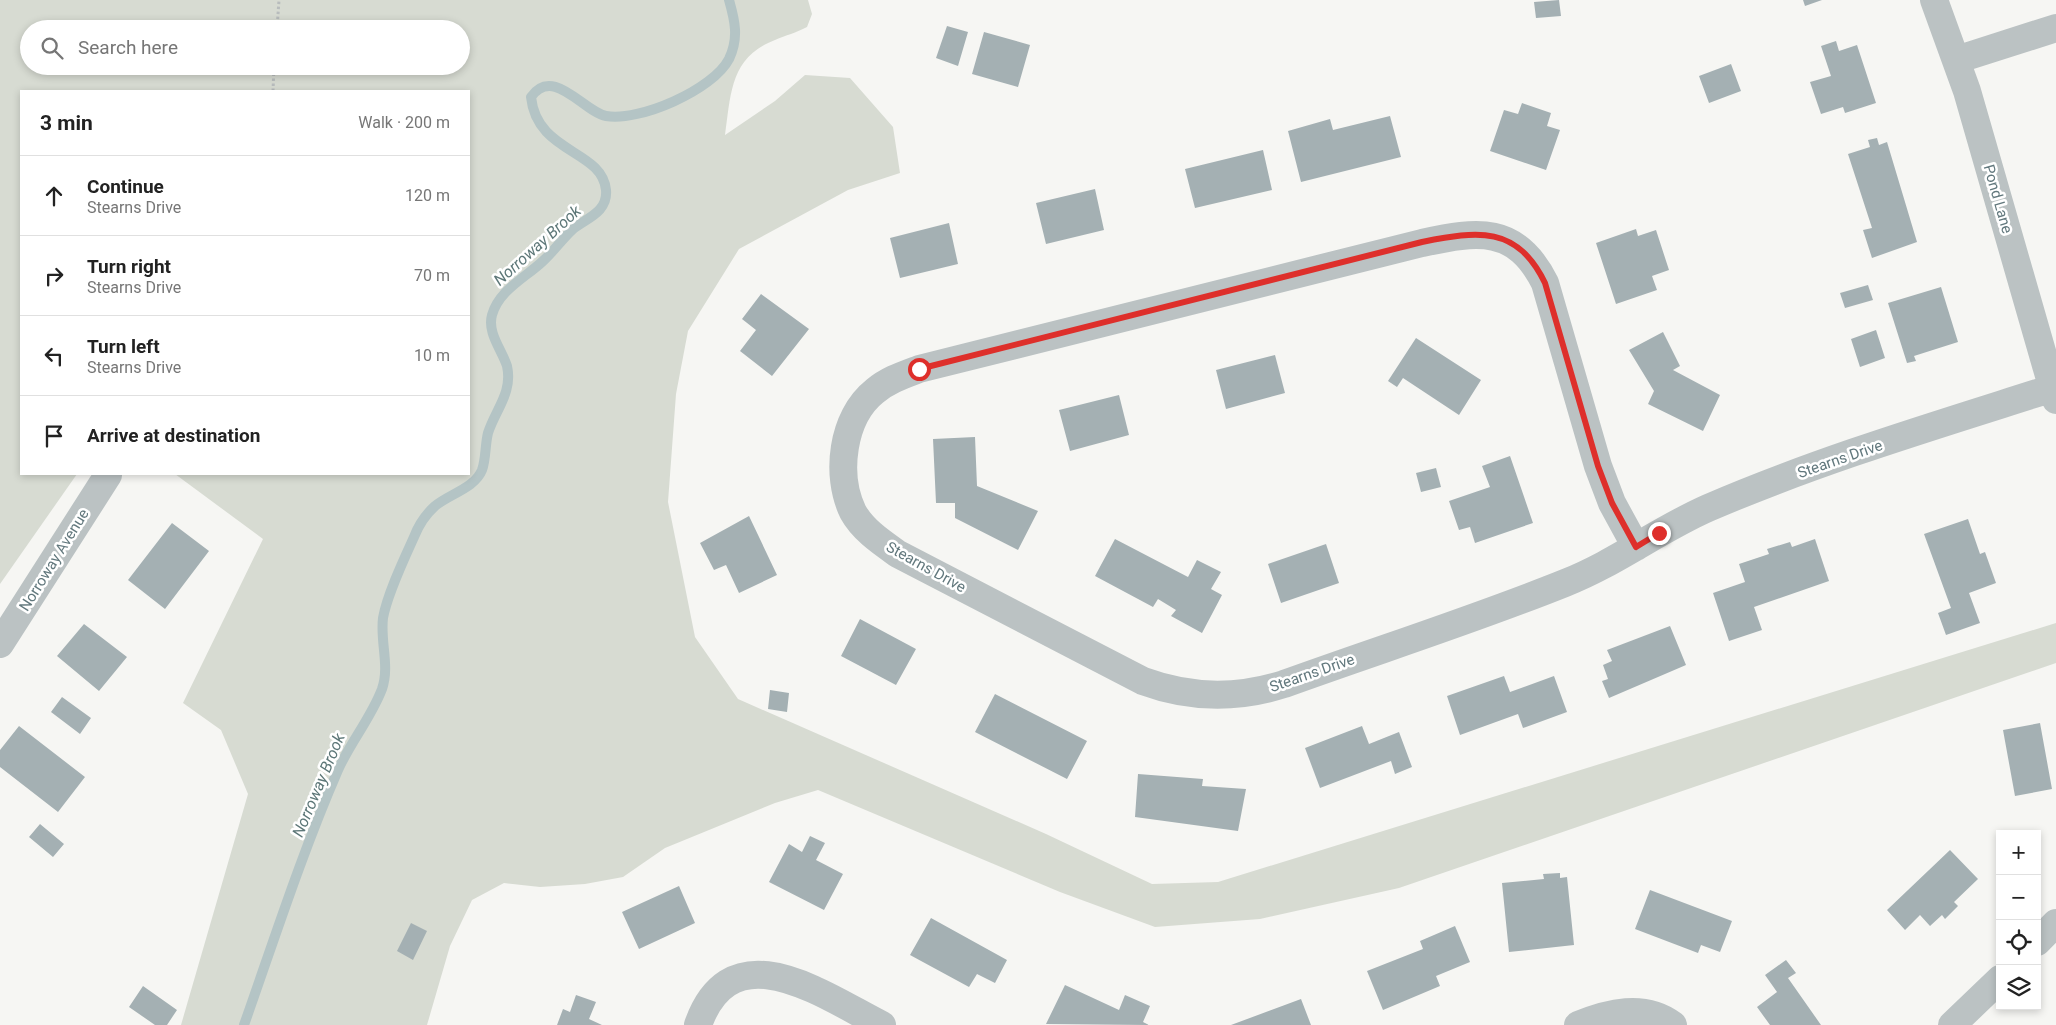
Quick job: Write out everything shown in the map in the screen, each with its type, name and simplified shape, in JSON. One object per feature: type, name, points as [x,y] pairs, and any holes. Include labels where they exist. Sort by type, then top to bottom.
[{"type":"street","name":"Pond Lane","points":[[1934,0],[1956,60],[2054,394]]},
{"type":"street","points":[[1956,60],[2056,28]]},
{"type":"street","name":"Stearns Drive","points":[[1636,547],[1612,503],[1601,474],[1545,283],[1530,256],[1518,246],[1505,239],[1490,236],[1449,237],[1422,242],[919,369],[888,381],[873,392],[852,423],[843,462],[844,479],[853,512],[863,526],[898,554],[1143,681],[1183,693],[1228,695],[1267,689],[1564,584],[1599,568],[1636,547],[1680,520],[1741,494],[1932,427],[2054,394]]},
{"type":"street","name":"Norroway Avenue","points":[[0,644],[108,475]]},
{"type":"street","points":[[2041,938],[2056,923]]},
{"type":"street","points":[[698,1025],[706,1005],[715,993],[727,983],[740,978],[768,974],[794,980],[882,1025]]},
{"type":"street","points":[[1952,1025],[1996,983]]},
{"type":"street","points":[[1578,1025],[1626,1011],[1656,1016],[1673,1025]]},
{"type":"path","points":[[278,20],[279,0]]},
{"type":"path","points":[[273,90],[274,75]]},
{"type":"shaded area","points":[[0,0],[808,0],[812,14],[807,27],[760,47],[749,56],[741,67],[735,78],[725,135],[775,101],[805,75],[850,78],[893,127],[900,173],[848,190],[739,249],[688,331],[676,394],[668,502],[695,637],[738,699],[1046,834],[1152,884],[1218,882],[2056,623],[2056,663],[1399,888],[1260,919],[1155,927],[1060,892],[818,790],[775,803],[665,848],[623,877],[585,884],[540,887],[504,883],[472,900],[450,946],[427,1025],[181,1025],[248,794],[221,730],[183,703],[263,539],[176,475],[470,475],[470,90],[20,90],[20,475],[76,475],[0,584]]},
{"type":"building","points":[[1559,0],[1561,16],[1536,18],[1534,2]]},
{"type":"building","points":[[1803,0],[1822,0],[1805,6]]},
{"type":"building","points":[[947,26],[968,32],[958,66],[936,58]]},
{"type":"building","points":[[984,32],[1030,45],[1018,87],[972,74]]},
{"type":"building","points":[[1836,41],[1839,51],[1857,45],[1876,103],[1845,113],[1843,107],[1821,114],[1810,82],[1831,76],[1821,46]]},
{"type":"building","points":[[1731,64],[1741,91],[1709,103],[1699,76]]},
{"type":"building","points":[[1522,103],[1551,113],[1547,126],[1560,130],[1546,170],[1490,151],[1504,110],[1518,114]]},
{"type":"building","points":[[1390,116],[1401,157],[1301,182],[1288,131],[1330,119],[1333,130]]},
{"type":"building","points":[[1877,138],[1879,145],[1887,142],[1917,242],[1872,258],[1863,230],[1872,228],[1848,154],[1870,147],[1868,140]]},
{"type":"building","points":[[1263,150],[1272,190],[1195,208],[1185,169]]},
{"type":"building","points":[[1095,189],[1104,230],[1046,244],[1036,203]]},
{"type":"building","points":[[949,223],[958,264],[900,278],[890,238]]},
{"type":"building","points":[[1636,229],[1638,236],[1656,230],[1669,270],[1652,276],[1657,290],[1616,304],[1596,243]]},
{"type":"building","points":[[1868,285],[1873,300],[1845,308],[1840,293]]},
{"type":"building","points":[[1941,287],[1958,342],[1914,356],[1916,361],[1907,363],[1888,303]]},
{"type":"building","points":[[761,294],[809,329],[772,376],[740,351],[756,330],[742,319]]},
{"type":"building","points":[[1876,330],[1885,358],[1860,367],[1851,339]]},
{"type":"building","points":[[1663,332],[1680,366],[1673,370],[1720,395],[1703,431],[1648,404],[1654,391],[1629,350]]},
{"type":"building","points":[[1416,338],[1481,380],[1459,415],[1403,378],[1397,387],[1388,381]]},
{"type":"building","points":[[1275,355],[1285,393],[1226,409],[1216,370]]},
{"type":"building","points":[[1119,395],[1129,435],[1070,451],[1059,410]]},
{"type":"building","points":[[975,437],[977,486],[1038,511],[1018,550],[955,518],[955,503],[936,503],[933,439]]},
{"type":"building","points":[[1510,456],[1533,523],[1475,543],[1470,527],[1459,530],[1449,501],[1490,487],[1482,466]]},
{"type":"building","points":[[1436,468],[1441,487],[1421,492],[1416,473]]},
{"type":"building","points":[[749,516],[777,575],[739,593],[726,565],[714,570],[700,543]]},
{"type":"building","points":[[1968,519],[1980,554],[1985,552],[1996,583],[1969,593],[1980,623],[1946,635],[1938,613],[1951,608],[1924,534]]},
{"type":"building","points":[[172,523],[209,551],[165,609],[128,580]]},
{"type":"building","points":[[1115,539],[1188,577],[1197,560],[1221,572],[1211,589],[1222,595],[1202,633],[1171,616],[1176,610],[1158,599],[1153,607],[1095,576]]},
{"type":"building","points":[[1815,539],[1829,581],[1754,607],[1762,630],[1729,641],[1713,593],[1745,582],[1739,564],[1769,554],[1767,549],[1790,542],[1792,547]]},
{"type":"building","points":[[1326,544],[1339,583],[1281,603],[1268,564]]},
{"type":"building","points":[[860,619],[916,649],[896,685],[841,656]]},
{"type":"building","points":[[84,624],[127,657],[99,691],[57,656]]},
{"type":"building","points":[[1670,626],[1686,665],[1609,698],[1602,681],[1608,679],[1603,665],[1612,661],[1607,650]]},
{"type":"building","points":[[1504,676],[1510,692],[1554,676],[1567,712],[1523,728],[1518,714],[1460,735],[1447,696]]},
{"type":"building","points":[[770,690],[789,693],[787,712],[768,709]]},
{"type":"building","points":[[995,694],[1087,741],[1067,779],[975,732]]},
{"type":"building","points":[[62,697],[91,718],[80,734],[51,712]]},
{"type":"building","points":[[2040,723],[2052,789],[2015,796],[2003,730]]},
{"type":"building","points":[[19,726],[85,777],[58,812],[0,767],[0,750]]},
{"type":"building","points":[[1362,726],[1369,744],[1399,732],[1412,767],[1395,774],[1391,761],[1320,788],[1305,748]]},
{"type":"building","points":[[1138,774],[1203,779],[1202,786],[1246,789],[1238,831],[1135,817]]},
{"type":"building","points":[[40,824],[64,844],[53,857],[29,837]]},
{"type":"building","points":[[810,836],[825,843],[816,860],[843,874],[824,910],[769,882],[789,844],[802,852]]},
{"type":"building","points":[[1950,850],[1978,879],[1954,902],[1958,906],[1945,919],[1942,915],[1930,926],[1920,915],[1905,930],[1887,910]]},
{"type":"building","points":[[1560,873],[1560,878],[1567,877],[1574,945],[1509,952],[1502,883],[1544,879],[1543,874]]},
{"type":"building","points":[[679,886],[695,923],[639,949],[622,912]]},
{"type":"building","points":[[1650,890],[1732,921],[1720,952],[1701,945],[1698,953],[1635,929]]},
{"type":"building","points":[[931,918],[1007,960],[995,983],[977,974],[969,987],[910,955]]},
{"type":"building","points":[[411,923],[427,931],[413,960],[397,951]]},
{"type":"building","points":[[1455,926],[1470,962],[1436,976],[1440,986],[1383,1010],[1367,971],[1423,949],[1420,941]]},
{"type":"building","points":[[1786,960],[1796,973],[1788,978],[1821,1025],[1770,1025],[1757,1007],[1777,992],[1765,975]]},
{"type":"building","points":[[1065,985],[1119,1010],[1125,995],[1150,1006],[1143,1022],[1149,1025],[1046,1024]]},
{"type":"building","points":[[143,986],[177,1010],[167,1025],[155,1025],[129,1007]]},
{"type":"building","points":[[576,995],[596,1002],[589,1019],[602,1025],[557,1025],[563,1009],[570,1012]]},
{"type":"building","points":[[1301,999],[1311,1025],[1231,1025]]},
{"type":"waterway","name":"Norroway Brook","points":[[244,1025],[325,801],[343,759],[382,689],[385,672],[383,618],[401,566],[418,528],[428,513],[435,506],[474,482],[482,470],[488,433],[508,385],[507,366],[493,335],[491,322],[495,306],[506,291],[543,261],[573,229],[596,214],[606,198],[602,177],[593,166],[556,141],[545,130],[536,116],[531,97],[540,88],[549,86],[559,88],[597,113],[620,117],[655,109],[674,101],[708,82],[729,59],[735,37],[733,15],[729,0]]},
{"type":"route","points":[[919,369],[1422,242],[1474,235],[1505,239],[1518,246],[1530,256],[1545,283],[1598,466],[1622,523],[1636,547],[1659,533]]}]
